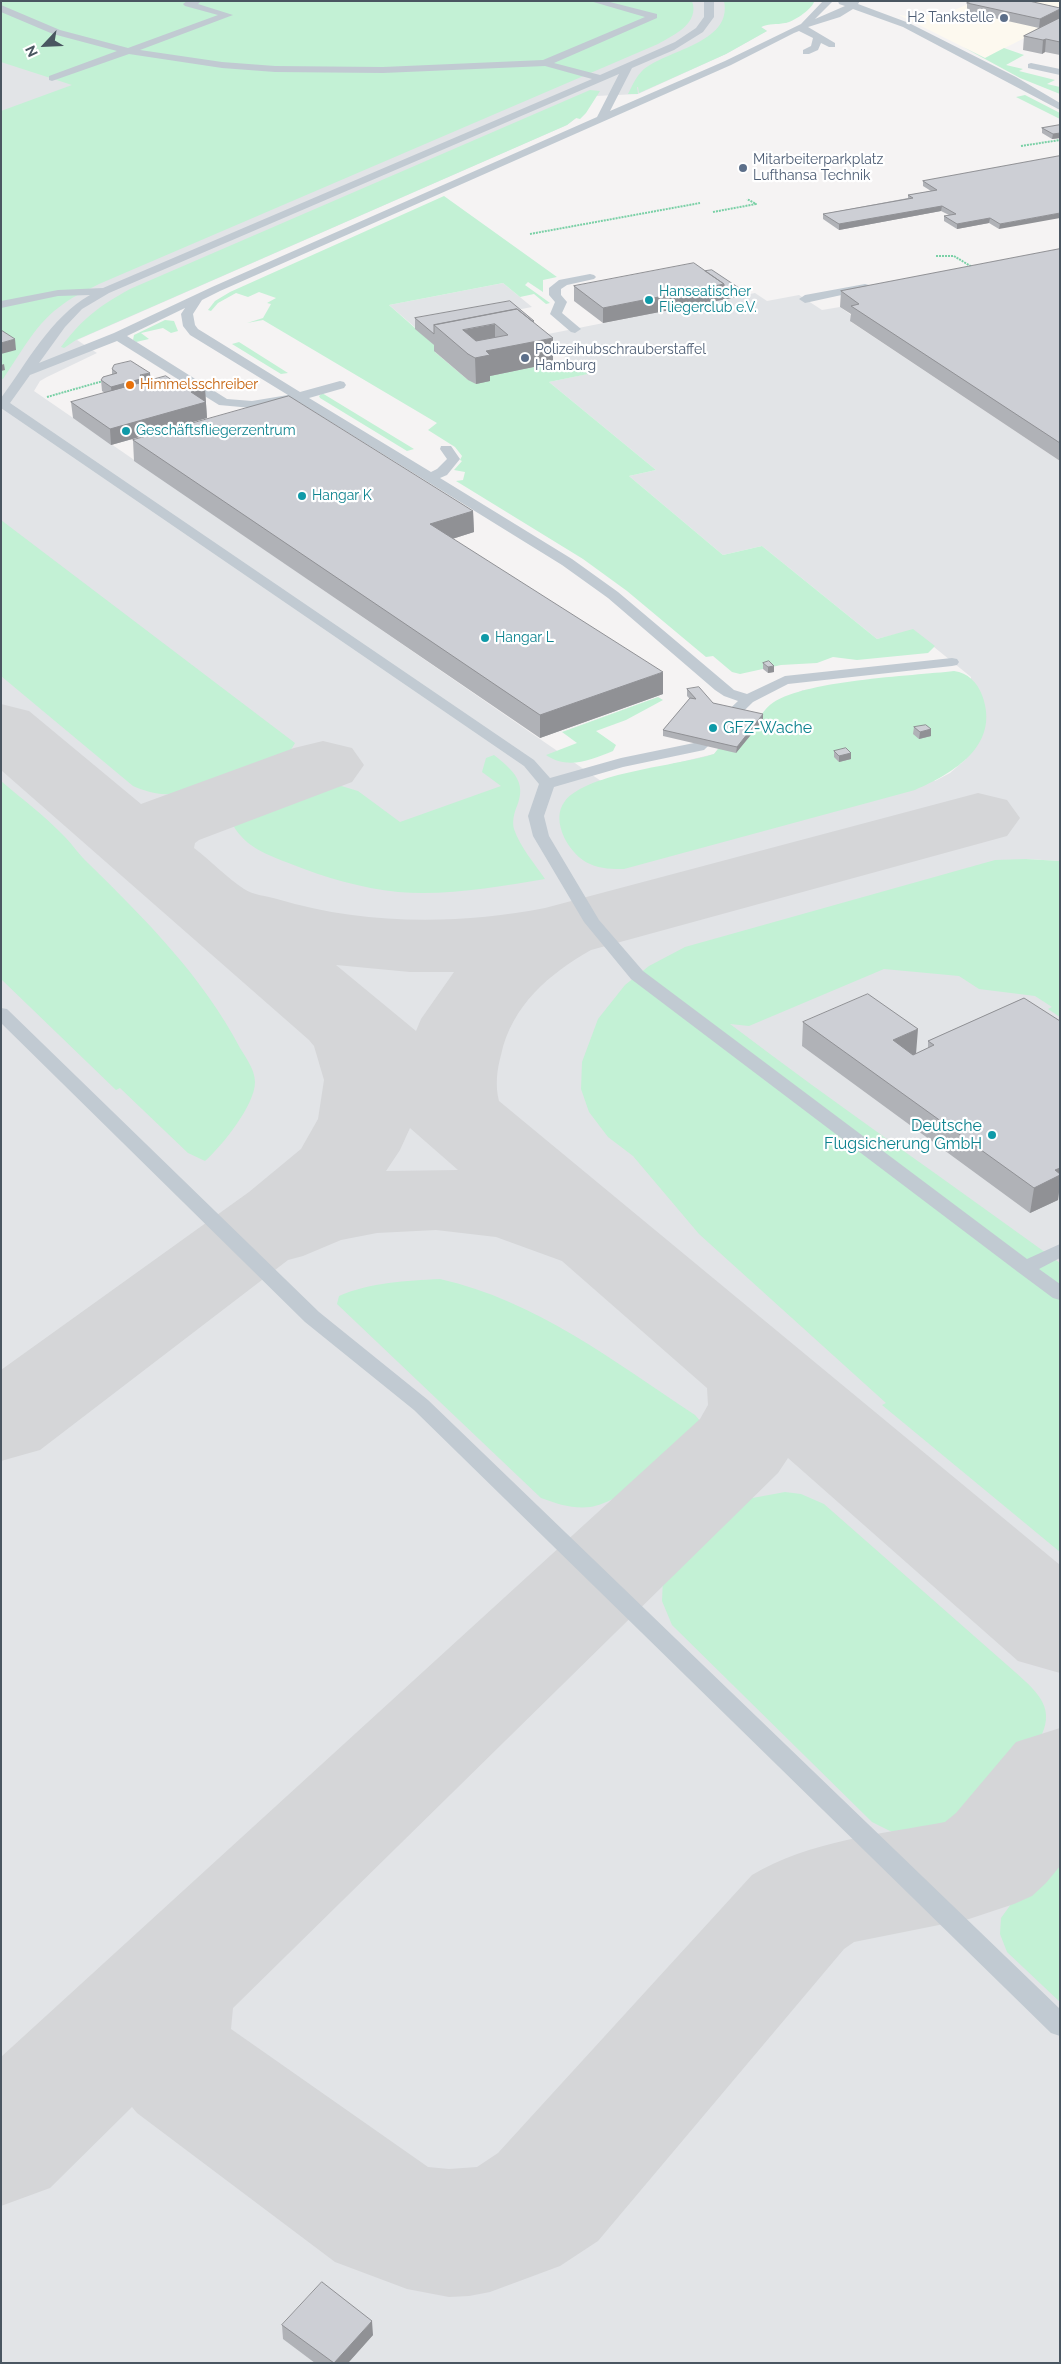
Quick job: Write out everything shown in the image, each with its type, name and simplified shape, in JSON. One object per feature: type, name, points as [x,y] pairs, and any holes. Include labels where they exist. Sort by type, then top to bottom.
[{"type":"lane","points":[[52,78],[228,15],[188,4],[197,1]]},
{"type":"lane","points":[[545,63],[654,16],[594,1]]},
{"type":"lane","points":[[547,784],[529,763],[2,405],[60,324],[78,306],[105,291],[671,48],[694,35],[705,26],[710,17],[708,1]]},
{"type":"lane","points":[[800,27],[829,1]]},
{"type":"lane","points":[[841,1],[854,3],[941,42],[1012,79],[1060,107]]},
{"type":"lane","points":[[24,373],[118,336],[197,299],[728,64],[800,27],[826,20],[854,3]]},
{"type":"lane","points":[[1,8],[51,31],[127,51],[213,64],[309,70],[545,63],[601,78]]},
{"type":"lane","points":[[800,27],[832,45]]},
{"type":"lane","points":[[806,52],[815,48],[818,37]]},
{"type":"lane","points":[[600,120],[628,66]]},
{"type":"lane","points":[[1031,66],[1060,72]]},
{"type":"lane","points":[[1012,79],[1060,96]]},
{"type":"lane","points":[[575,329],[556,314],[561,302],[555,295],[555,288],[563,282],[590,276]]},
{"type":"lane","points":[[805,299],[880,284]]},
{"type":"lane","points":[[1,305],[58,293],[105,291]]},
{"type":"lane","points":[[816,306],[837,299],[844,292]]},
{"type":"lane","points":[[197,299],[187,314],[189,326],[194,332],[567,562],[621,601],[720,687],[729,693],[748,698]]},
{"type":"lane","points":[[118,336],[223,402],[251,405],[298,396],[340,385]]},
{"type":"lane","points":[[430,478],[442,472],[454,459],[446,449]]},
{"type":"lane","points":[[547,784],[621,763],[700,747],[748,698],[785,680],[952,662]]},
{"type":"lane","points":[[547,784],[536,816],[541,836],[592,922],[637,975],[1060,1294]]},
{"type":"lane","points":[[1,1013],[312,1317],[420,1405],[1060,2025]]},
{"type":"lane","points":[[1025,1268],[1060,1250]]},
{"type":"path","points":[[1021,146],[1060,140]]},
{"type":"path","points":[[713,212],[756,204],[747,199]]},
{"type":"path","points":[[530,234],[700,203]]},
{"type":"path","points":[[936,256],[954,256],[972,267]]},
{"type":"path","points":[[47,396],[110,379]]},
{"type":"path","points":[[94,383],[98,386]]},
{"type":"shaded area","points":[[1,1],[788,1],[806,6],[807,8],[786,23],[769,23],[761,27],[767,31],[726,54],[638,94],[596,96],[591,99],[583,113],[567,125],[77,340],[97,353],[40,381],[34,391],[601,781],[714,754],[718,749],[762,720],[758,719],[770,705],[803,690],[935,781],[950,773],[966,759],[971,677],[913,630],[877,639],[762,546],[723,555],[629,476],[656,470],[549,382],[587,374],[538,336],[755,293],[767,301],[799,295],[822,310],[840,307],[858,320],[851,322],[1060,461],[1060,861],[1026,859],[1060,982],[1060,2363],[1,2363]]},
{"type":"shaded area","points":[[976,1],[1060,1],[1060,20],[985,58],[899,15],[914,17],[947,13]]},
{"type":"shaded area","points":[[503,283],[532,307],[417,329],[389,305]]},
{"type":"green space","points":[[1,1],[692,1],[693,9],[689,22],[684,27],[658,44],[83,292],[63,304],[42,323],[3,379],[1,378],[1,111],[72,85],[1,62]]},
{"type":"green space","points":[[724,1],[814,2],[806,12],[792,20],[761,27],[767,31],[726,54],[639,93],[637,87],[638,94],[628,94],[642,71],[665,57],[708,37],[718,27],[724,15]]},
{"type":"green space","points":[[963,47],[985,58],[1004,48],[1024,55],[1006,65],[1023,69],[1019,71],[1055,80],[1047,84],[1060,87],[1060,94],[1020,78]]},
{"type":"green space","points":[[590,90],[600,91],[580,119],[576,118],[567,125],[76,340],[64,348],[61,347],[92,314],[130,289]]},
{"type":"green space","points":[[1025,95],[1060,113],[1060,119],[1016,97]]},
{"type":"green space","points":[[444,196],[557,277],[543,280],[543,292],[528,282],[525,285],[550,303],[546,304],[534,294],[520,297],[503,283],[389,305],[440,350],[435,352],[468,380],[553,363],[559,368],[574,367],[581,369],[588,374],[549,382],[656,470],[629,476],[723,555],[762,546],[877,639],[913,629],[935,646],[928,653],[857,660],[833,657],[817,663],[781,665],[740,674],[732,672],[713,656],[706,657],[627,591],[583,559],[456,481],[463,480],[465,472],[454,470],[462,461],[460,460],[462,456],[455,447],[428,430],[437,423],[263,320],[247,323],[263,318],[271,304],[267,303],[276,298],[259,292],[248,297],[236,293],[218,303],[211,311],[208,310],[215,301],[230,292]]},
{"type":"green space","points":[[165,320],[174,321],[178,331],[171,333],[163,328],[141,333],[149,339],[136,342],[133,340],[134,335]]},
{"type":"green space","points":[[239,342],[288,373],[281,374],[232,344]]},
{"type":"green space","points":[[322,393],[414,449],[407,451],[320,398],[319,396]]},
{"type":"green space","points":[[1,520],[295,743],[289,753],[251,772],[180,793],[156,793],[133,786],[1,676]]},
{"type":"green space","points":[[954,671],[968,676],[980,690],[986,713],[985,729],[979,743],[958,766],[945,775],[915,790],[624,869],[603,868],[590,864],[575,854],[564,837],[559,818],[561,809],[565,801],[577,791],[593,783],[635,771],[714,754],[718,749],[762,720],[758,719],[770,705],[785,697],[806,690],[858,680]]},
{"type":"green space","points":[[658,697],[663,700],[626,720],[596,731],[616,745],[613,751],[587,760],[571,763],[554,760],[546,755],[577,743],[562,732]]},
{"type":"green space","points":[[494,755],[512,771],[519,783],[520,798],[515,812],[514,829],[524,849],[545,879],[490,888],[435,893],[398,892],[371,888],[317,874],[266,854],[244,840],[233,825],[235,820],[244,814],[322,785],[338,785],[358,791],[400,822],[501,786],[482,772],[486,758]]},
{"type":"green space","points":[[1,781],[57,829],[172,950],[209,997],[250,1064],[255,1082],[250,1102],[220,1146],[205,1161],[188,1153],[120,1088],[116,1090],[1,979]]},
{"type":"green space","points":[[995,860],[1060,861],[1060,1017],[1048,1009],[1052,1007],[1035,996],[979,989],[959,976],[884,969],[749,1026],[730,1024],[853,1115],[1060,1263],[1060,1552],[882,1405],[886,1403],[699,1234],[633,1156],[608,1137],[589,1112],[581,1089],[582,1062],[598,1019],[625,985],[649,966],[685,947]]},
{"type":"green space","points":[[440,1279],[475,1289],[542,1317],[604,1354],[695,1415],[701,1422],[681,1447],[652,1474],[619,1496],[590,1507],[571,1507],[541,1498],[337,1304],[339,1296],[351,1291],[389,1283]]},
{"type":"green space","points":[[785,1492],[801,1494],[824,1504],[1022,1679],[1041,1699],[1046,1715],[1042,1734],[953,1840],[931,1843],[911,1840],[872,1822],[672,1625],[662,1601],[663,1578],[681,1558],[747,1499]]},
{"type":"green space","points":[[1060,1836],[1060,2002],[1007,1952],[1000,1934],[1001,1918]]},
{"type":"building","points":[[972,1],[1029,1],[1060,9],[1040,19],[967,3]]},
{"type":"building","points":[[1060,18],[1060,42],[1024,36]]},
{"type":"building","points":[[1060,125],[1060,133],[1053,134],[1042,128]]},
{"type":"building","points":[[1060,156],[1060,213],[1000,224],[990,218],[957,224],[944,216],[956,214],[942,206],[839,224],[823,214],[913,198],[908,195],[937,190],[923,181]]},
{"type":"building","points":[[1060,249],[1060,443],[851,306],[859,304],[841,291]]},
{"type":"building","points":[[694,263],[724,284],[603,308],[574,286]]},
{"type":"building","points":[[712,270],[742,290],[724,294],[724,284],[705,271]]},
{"type":"building","points":[[510,301],[534,321],[517,309],[434,325],[434,334],[415,318]]},
{"type":"building","points":[[517,309],[553,338],[486,351],[490,355],[475,358],[434,325]],"holes":[[[495,324],[508,335],[476,341],[463,330]]]},
{"type":"building","points":[[1,330],[15,339],[1,343]]},
{"type":"building","points":[[131,361],[150,373],[140,375],[144,378],[111,387],[101,380],[103,377],[117,373],[112,369],[114,365]]},
{"type":"building","points":[[166,376],[179,385],[193,381],[205,389],[191,392],[206,402],[110,429],[71,402]]},
{"type":"building","points":[[289,396],[473,511],[430,524],[663,672],[540,715],[133,440]]},
{"type":"building","points":[[769,661],[774,666],[768,667],[763,663]]},
{"type":"building","name":"GFZ-Wache","points":[[699,687],[713,703],[763,714],[737,747],[663,730],[690,698],[696,699],[687,689]]},
{"type":"building","points":[[926,725],[931,729],[920,732],[914,727]]},
{"type":"building","points":[[846,748],[851,753],[839,756],[834,751]]},
{"type":"building","name":"Deutsche Flugsicherung GmbH","points":[[868,994],[918,1029],[893,1040],[913,1055],[934,1045],[928,1041],[1024,998],[1060,1021],[1060,1168],[1055,1170],[1060,1175],[1034,1188],[803,1022]]},
{"type":"building","points":[[322,2282],[372,2321],[334,2363],[282,2325]]},
{"type":"taxiway","points":[[1,728],[339,1016]]},
{"type":"taxiway","points":[[156,859],[152,849],[153,837],[169,822],[323,765]]},
{"type":"taxiway","points":[[227,912],[299,932],[372,943],[410,946],[484,944],[521,939],[593,923],[978,818]]},
{"type":"taxiway","points":[[456,1115],[450,1093],[451,1068],[457,1043],[467,1019],[499,976],[518,958],[560,931]]},
{"type":"taxiway","points":[[336,1012],[339,1016]]},
{"type":"taxiway","points":[[1,1424],[284,1214],[336,1170],[351,1150],[366,1119],[371,1080],[360,1045],[339,1016]]},
{"type":"taxiway","points":[[339,1016],[749,1365]]},
{"type":"taxiway","points":[[267,1234],[316,1214],[347,1207],[377,1202],[436,1199],[466,1201],[524,1212],[581,1234]]},
{"type":"taxiway","points":[[182,1973],[739,1446],[754,1425],[762,1405],[760,1385],[749,1365]]},
{"type":"taxiway","points":[[749,1365],[1060,1630]]},
{"type":"taxiway","points":[[182,1973],[169,1998],[164,2023],[168,2048],[185,2072],[385,2217],[407,2226],[428,2231],[469,2233],[510,2221],[529,2211],[548,2197],[798,1912],[811,1904],[833,1895],[969,1868],[987,1860],[1001,1848],[1060,1776]]},
{"type":"taxiway","points":[[1,2145],[182,1973]]},
{"type":"place","name":"H2 Tankstelle","points":[[1004,18]]},
{"type":"place","name":"Mitarbeiterparkplatz Lufthansa Technik","points":[[743,168]]},
{"type":"place","name":"Hanseatischer Fliegerclub e.V.","points":[[649,300]]},
{"type":"place","name":"Polizeihubschrauberstaffel Hamburg","points":[[525,358]]},
{"type":"place","name":"Himmelsschreiber","points":[[130,385]]},
{"type":"place","name":"Geschäftsfliegerzentrum","points":[[126,431]]},
{"type":"place","name":"Hangar K","points":[[302,496]]},
{"type":"place","name":"Hangar L","points":[[485,638]]},
{"type":"place","name":"GFZ-Wache","points":[[713,728]]},
{"type":"place","name":"Deutsche Flugsicherung GmbH","points":[[992,1135]]}]
